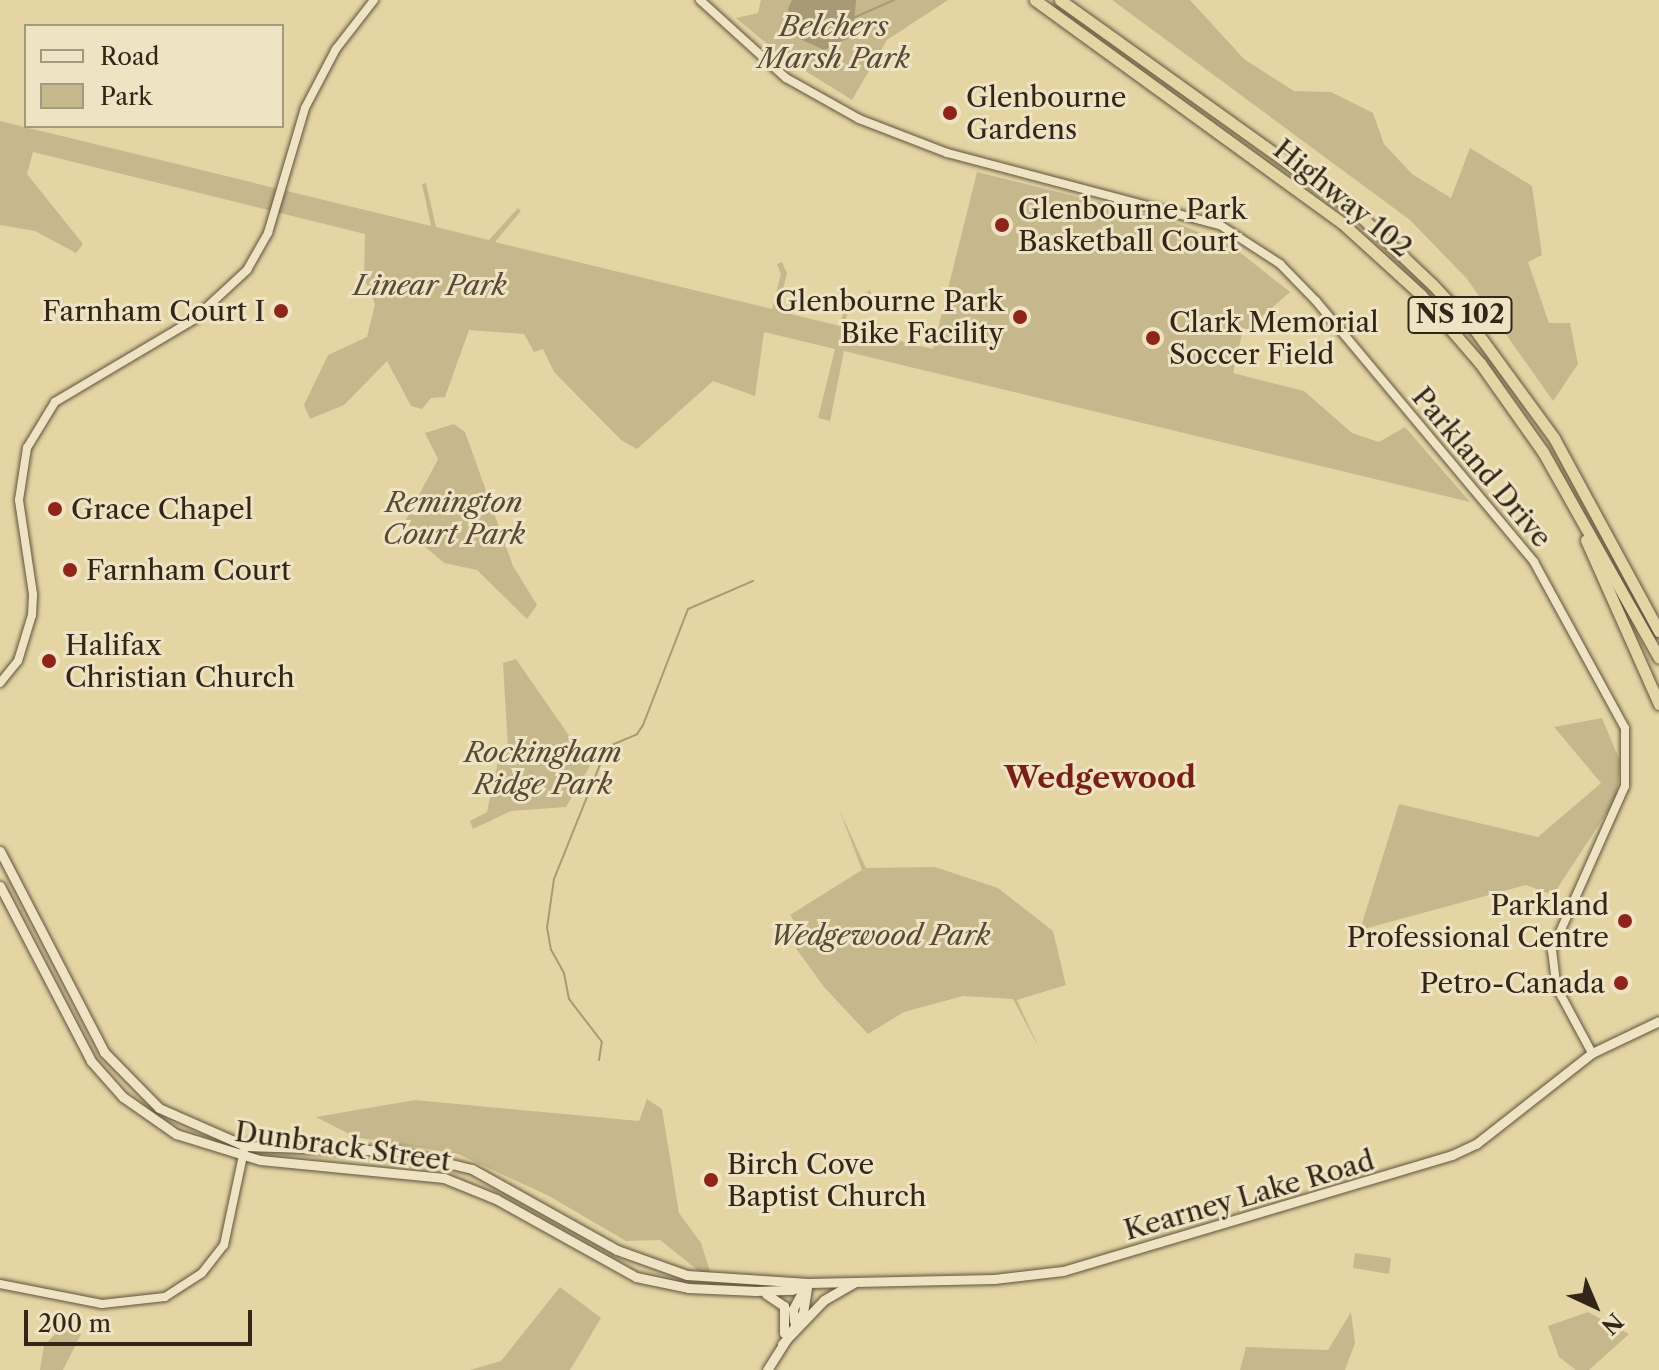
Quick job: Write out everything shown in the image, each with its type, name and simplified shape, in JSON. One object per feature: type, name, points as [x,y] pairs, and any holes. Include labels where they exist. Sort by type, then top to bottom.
[{"type":"highway","name":"Highway 102","points":[[1035,0],[1219,130],[1365,243],[1421,295],[1480,363],[1563,488],[1659,658]]},
{"type":"highway","name":"Highway 102","points":[[1060,0],[1356,212],[1432,284],[1513,379],[1606,530],[1659,631]]},
{"type":"highway","points":[[1563,488],[1659,704]]},
{"type":"highway","points":[[1606,530],[1659,617]]},
{"type":"main road","name":"Dunbrack Street","points":[[0,851],[104,1052],[132,1087],[182,1122],[245,1146],[398,1151],[434,1159],[502,1183],[644,1261],[687,1275],[808,1283]]},
{"type":"main road","name":"Dunbrack Street","points":[[0,886],[91,1061],[107,1079],[176,1134],[243,1157],[444,1178],[496,1199],[636,1277],[688,1288],[756,1291],[792,1290],[808,1283]]},
{"type":"main road","name":"Kearney Lake Road","points":[[808,1283],[994,1279],[1063,1271],[1388,1178],[1476,1144],[1592,1053],[1659,1021]]},
{"type":"main road","points":[[782,1344],[824,1300],[858,1281]]},
{"type":"main road","points":[[767,1370],[794,1321],[799,1293],[808,1283]]},
{"type":"main road","points":[[756,1291],[775,1297],[784,1306],[782,1344]]},
{"type":"street","points":[[0,683],[18,661],[32,615],[33,594],[19,500],[27,448],[55,402],[193,320],[247,270],[268,233],[305,108],[336,49],[374,0]]},
{"type":"street","name":"Parkland Drive","points":[[700,0],[786,78],[859,119],[947,153],[1220,225],[1280,264],[1316,301],[1534,562],[1625,728],[1625,786],[1552,950],[1557,988],[1592,1053]]},
{"type":"street","points":[[0,1284],[102,1304],[165,1297],[202,1273],[224,1245],[245,1146]]},
{"type":"green space","name":"Belchers Marsh Park","points":[[761,0],[948,0],[887,40],[852,100],[783,57],[736,18],[758,13]]},
{"type":"green space","points":[[1112,0],[1190,0],[1244,59],[1294,91],[1331,92],[1373,113],[1384,144],[1412,174],[1451,198],[1470,148],[1532,186],[1542,255],[1528,262],[1549,323],[1570,323],[1578,364],[1553,401],[1467,279],[1410,220]]},
{"type":"green space","name":"Linear Park","points":[[0,121],[431,226],[422,184],[426,183],[436,227],[489,240],[518,208],[521,211],[495,242],[772,309],[781,274],[777,264],[782,262],[787,273],[778,311],[840,326],[845,305],[870,290],[872,294],[849,308],[844,327],[933,349],[977,172],[1167,219],[1232,246],[1290,292],[1242,334],[1233,373],[1304,391],[1352,433],[1379,442],[1405,427],[1470,502],[844,351],[830,421],[818,418],[835,349],[764,332],[755,396],[713,381],[637,449],[621,440],[554,372],[543,349],[534,352],[524,334],[469,330],[445,397],[431,398],[422,409],[411,406],[387,361],[344,405],[310,419],[304,405],[328,355],[367,337],[375,304],[364,278],[365,234],[33,152],[27,174],[83,244],[76,253],[35,231],[0,225]]},
{"type":"green space","name":"Remington Court Park","points":[[454,424],[465,432],[513,566],[537,605],[527,619],[477,570],[444,563],[402,527],[438,459],[425,433]]},
{"type":"green space","name":"Rockingham Ridge Park","points":[[516,659],[590,766],[566,807],[511,811],[473,829],[470,821],[487,812],[501,748],[508,748],[503,663]]},
{"type":"green space","points":[[1602,718],[1620,761],[1617,797],[1553,895],[1526,885],[1360,930],[1399,804],[1538,837],[1601,783],[1554,727]]},
{"type":"green space","name":"Wedgewood Park","points":[[839,809],[866,868],[935,867],[998,888],[1053,931],[1066,985],[1017,1000],[1040,1050],[1013,999],[963,996],[904,1012],[868,1034],[824,987],[792,943],[799,928],[790,915],[862,870]]},
{"type":"green space","points":[[647,1099],[662,1109],[679,1213],[701,1243],[714,1283],[660,1240],[626,1241],[549,1196],[458,1154],[355,1137],[316,1117],[415,1100],[639,1121]]},
{"type":"green space","points":[[1355,1253],[1391,1258],[1389,1274],[1353,1268]]},
{"type":"green space","points":[[560,1287],[601,1318],[570,1370],[470,1370],[501,1361]]},
{"type":"green space","points":[[1351,1312],[1355,1343],[1345,1370],[1240,1370],[1246,1347],[1328,1350]]},
{"type":"green space","points":[[1588,1312],[1629,1334],[1589,1370],[1576,1370],[1559,1357],[1548,1326]]},
{"type":"green space","points":[[71,1329],[81,1334],[63,1370],[40,1370],[44,1346],[58,1331]]},
{"type":"shaded area","points":[[792,0],[856,0],[853,36],[824,50],[791,35],[788,8]]},
{"type":"waterway","points":[[853,18],[894,0]]},
{"type":"waterway","points":[[599,1060],[602,1042],[569,999],[564,973],[551,950],[547,928],[554,879],[607,747],[637,734],[643,725],[688,609],[753,581]]},
{"type":"place","name":"Glenbourne Gardens","points":[[950,113]]},
{"type":"place","name":"Glenbourne Park Basketball Court","points":[[1002,225]]},
{"type":"place","name":"Farnham Court I","points":[[281,311]]},
{"type":"place","name":"Glenbourne Park Bike Facility","points":[[1020,317]]},
{"type":"place","name":"Clark Memorial Soccer Field","points":[[1153,338]]},
{"type":"place","name":"Grace Chapel","points":[[55,509]]},
{"type":"place","name":"Farnham Court","points":[[70,570]]},
{"type":"place","name":"Halifax Christian Church","points":[[49,661]]},
{"type":"place","name":"Parkland Professional Centre","points":[[1625,921]]},
{"type":"place","name":"Petro-Canada","points":[[1621,983]]},
{"type":"place","name":"Birch Cove Baptist Church","points":[[711,1180]]},
{"type":"district","name":"Wedgewood","points":[[1100,778]]}]
